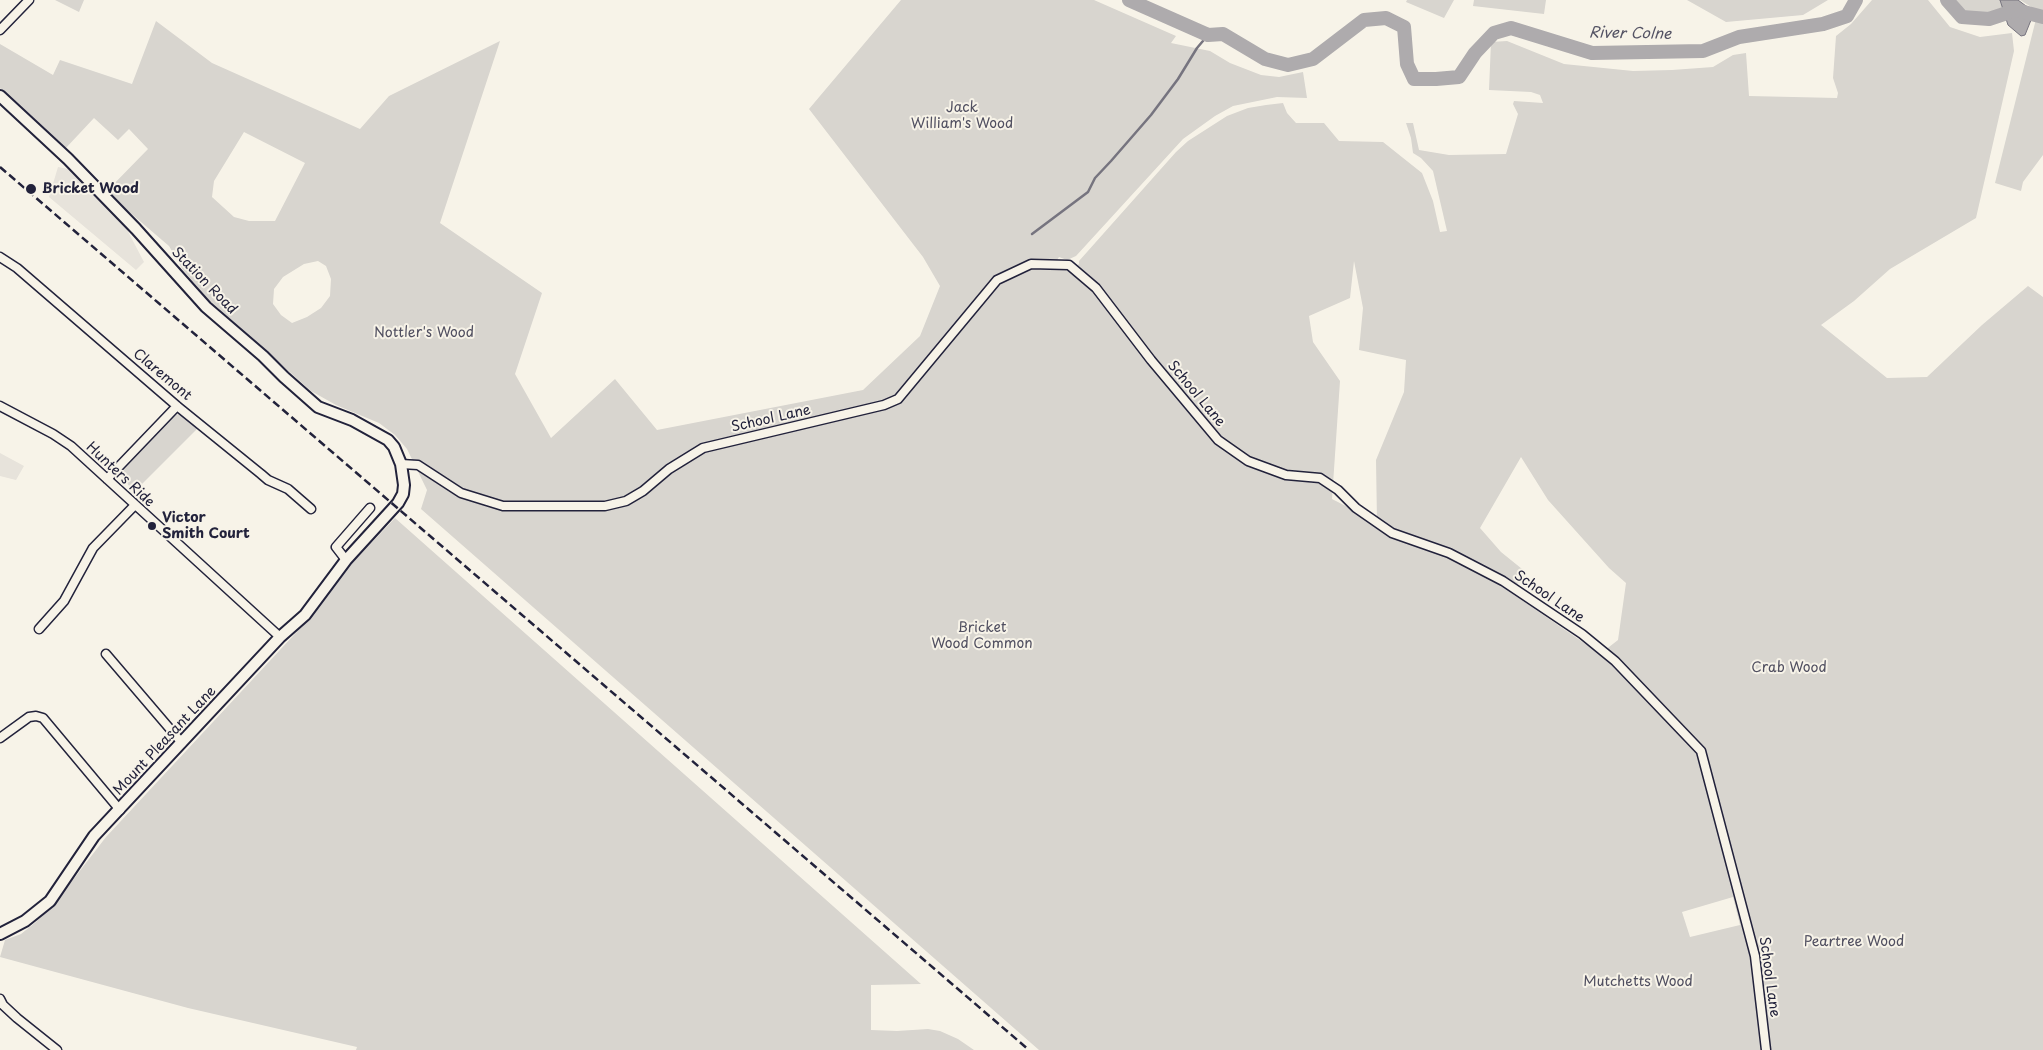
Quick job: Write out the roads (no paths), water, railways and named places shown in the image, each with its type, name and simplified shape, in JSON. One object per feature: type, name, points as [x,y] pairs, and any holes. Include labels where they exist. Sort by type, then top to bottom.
[{"type":"street","points":[[0,30],[29,0]]},
{"type":"street","name":"Station Road","points":[[0,96],[75,166],[136,229],[206,307],[318,407],[352,420],[388,440],[394,447],[401,464]]},
{"type":"street","name":"Claremont","points":[[0,258],[17,268],[177,406],[268,480],[288,489],[310,509]]},
{"type":"street","name":"School Lane","points":[[401,464],[418,466],[461,493],[503,506],[605,506],[626,501],[703,448],[898,399],[997,280],[1031,264],[1069,265],[1096,288],[1151,360],[1218,440],[1248,461],[1286,475],[1320,478],[1338,490],[1356,508],[1392,533],[1449,553],[1504,581],[1582,634],[1616,661],[1701,751],[1755,956],[1766,1050]]},
{"type":"street","name":"Hunters Ride","points":[[0,406],[53,434],[71,446],[280,638]]},
{"type":"street","points":[[107,479],[177,406]]},
{"type":"street","name":"Mount Pleasant Lane","points":[[0,934],[25,921],[50,901],[94,836],[280,638],[306,615],[346,560],[401,498],[404,485],[401,464]]},
{"type":"street","points":[[39,629],[64,601],[93,548],[135,505]]},
{"type":"street","points":[[346,560],[336,547],[370,508]]},
{"type":"street","points":[[106,654],[182,743]]},
{"type":"street","points":[[0,738],[29,717],[43,718],[120,810]]},
{"type":"street","points":[[0,999],[3,1005],[17,1018],[57,1050]]},
{"type":"waterway","name":"River Colne","points":[[1129,0],[1208,35],[1223,34],[1265,59],[1288,65],[1313,59],[1364,20],[1386,18],[1404,27],[1407,64],[1414,79],[1459,77],[1475,53],[1494,33],[1511,28],[1592,53],[1703,51],[1739,37],[1823,24],[1847,16],[1856,0]]},
{"type":"waterway","name":"River Colne","points":[[1947,0],[1962,17],[1989,19],[2016,10],[2043,17]]},
{"type":"waterway","points":[[1032,234],[1088,192],[1095,178],[1151,115],[1208,35]]},
{"type":"railway","points":[[0,167],[1029,1050]]},
{"type":"place","name":"Bricket Wood","points":[[31,189]]},
{"type":"place","name":"Victor Smith Court","points":[[152,526]]},
{"type":"park label","name":"Jack William's Wood","points":[[962,116]]},
{"type":"park label","name":"Nottler's Wood","points":[[424,333]]},
{"type":"park label","name":"Bricket Wood Common","points":[[982,636]]},
{"type":"park label","name":"Crab Wood","points":[[1789,668]]},
{"type":"park label","name":"Peartree Wood","points":[[1854,942]]},
{"type":"park label","name":"Mutchetts Wood","points":[[1638,982]]}]
